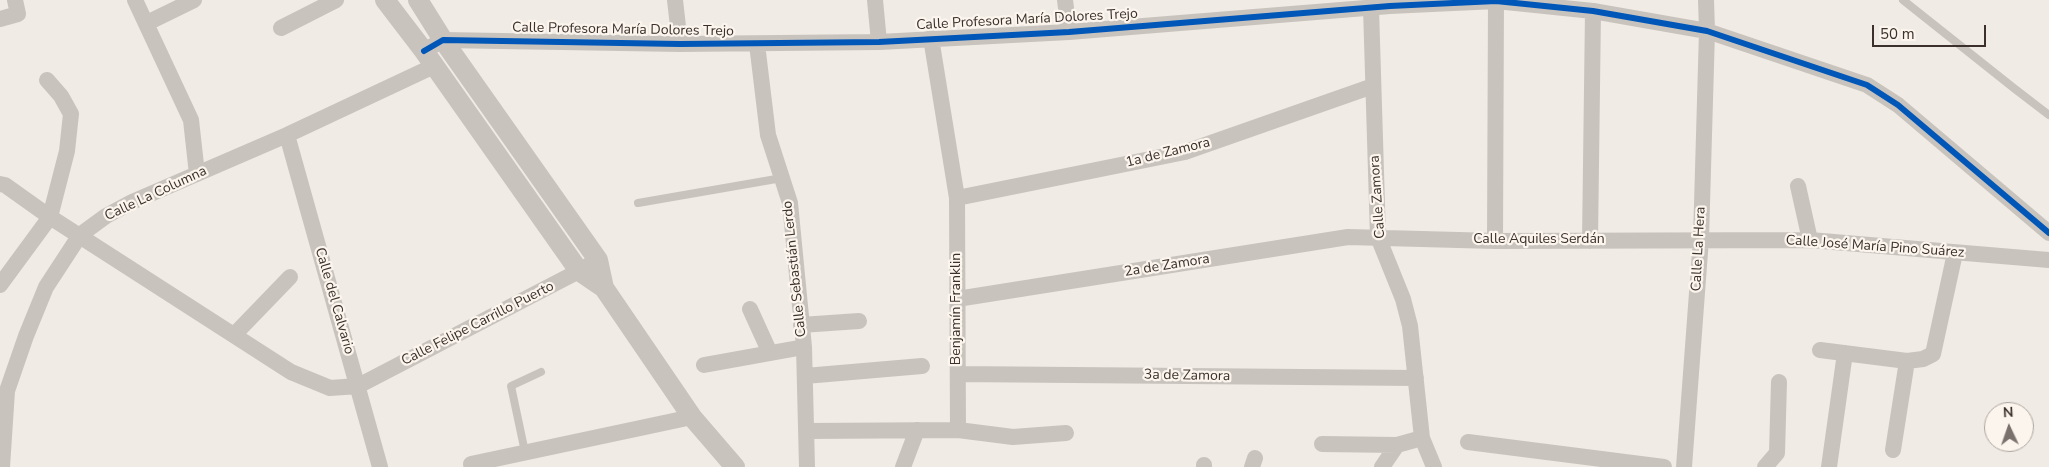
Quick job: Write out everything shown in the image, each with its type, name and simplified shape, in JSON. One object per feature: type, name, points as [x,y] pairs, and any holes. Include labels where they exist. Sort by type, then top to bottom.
[{"type":"street","points":[[0,19],[18,14],[14,0]]},
{"type":"street","points":[[135,0],[191,120],[197,174]]},
{"type":"street","points":[[147,23],[194,0]]},
{"type":"street","points":[[281,28],[336,0]]},
{"type":"street","points":[[385,0],[429,58],[579,271],[604,288],[692,417],[735,467]]},
{"type":"street","points":[[674,0],[680,44]]},
{"type":"street","points":[[875,0],[878,42]]},
{"type":"street","points":[[1065,0],[1068,32]]},
{"type":"street","name":"Calle La Hera","points":[[1684,467],[1701,239],[1706,0]]},
{"type":"street","points":[[1495,241],[1496,2]]},
{"type":"street","name":"Calle Profesora María Dolores Trejo","points":[[443,40],[680,44],[878,42],[1068,32],[1371,8],[1390,3],[1496,2],[1593,10],[1706,31],[1867,85],[1898,105],[2049,234]]},
{"type":"street","points":[[411,33],[422,3]]},
{"type":"street","points":[[422,3],[443,40],[598,260],[604,288]]},
{"type":"street","name":"Calle Zamora","points":[[1371,8],[1378,237],[1403,298],[1410,326],[1422,438],[1434,467]]},
{"type":"street","points":[[1590,241],[1593,10]]},
{"type":"street","name":"Benjamín Franklin","points":[[930,38],[957,198],[958,430]]},
{"type":"street","points":[[429,58],[443,40]]},
{"type":"street","name":"Calle Sebastián Lerdo","points":[[757,44],[768,135],[790,204],[804,347],[807,467]]},
{"type":"street","name":"Calle La Columna","points":[[2,467],[7,391],[26,336],[46,287],[80,235],[106,216],[132,202],[286,135],[429,58]]},
{"type":"street","points":[[0,285],[50,217],[67,151],[71,114],[61,96],[47,80]]},
{"type":"street","name":"1a de Zamora","points":[[957,198],[1186,152],[1373,86]]},
{"type":"street","name":"Calle del Calvario","points":[[286,135],[380,467]]},
{"type":"street","points":[[2,182],[50,217],[291,372],[330,388],[358,386]]},
{"type":"street","points":[[1798,186],[1810,240]]},
{"type":"street","name":"Calle Aquiles Serdán","points":[[1378,237],[1495,241],[1701,239]]},
{"type":"street","name":"2a de Zamora","points":[[957,299],[1348,238],[1378,237]]},
{"type":"street","name":"Calle José María Pino Suárez","points":[[1701,239],[1810,240],[1955,254],[2049,260]]},
{"type":"street","points":[[1820,350],[1906,361],[1923,359],[1933,354],[1955,254]]},
{"type":"street","name":"Calle Felipe Carrillo Puerto","points":[[358,386],[598,260]]},
{"type":"street","points":[[234,335],[290,277]]},
{"type":"street","points":[[750,309],[770,353]]},
{"type":"street","points":[[802,325],[859,321]]},
{"type":"street","points":[[704,365],[804,347]]},
{"type":"street","points":[[1829,467],[1845,354]]},
{"type":"street","points":[[1893,450],[1906,361]]},
{"type":"street","points":[[805,376],[922,366]]},
{"type":"street","name":"3a de Zamora","points":[[958,374],[1416,378]]},
{"type":"street","points":[[1765,467],[1777,453],[1779,382]]},
{"type":"street","points":[[470,464],[692,417]]},
{"type":"street","points":[[903,467],[917,430]]},
{"type":"street","points":[[806,431],[958,430],[1014,437],[1066,433]]},
{"type":"street","points":[[1322,444],[1397,446],[1422,438]]},
{"type":"street","points":[[1468,442],[1664,467]]},
{"type":"street","points":[[1382,467],[1397,446]]},
{"type":"lane","points":[[1904,0],[2049,115]]},
{"type":"lane","points":[[638,203],[782,178]]},
{"type":"lane","points":[[524,452],[511,386],[541,372]]},
{"type":"cycle path","points":[[424,51],[443,40],[680,44],[879,42],[1069,32],[1390,6],[1496,1],[1593,11],[1707,31],[1867,85],[1898,105],[2049,233]]}]
